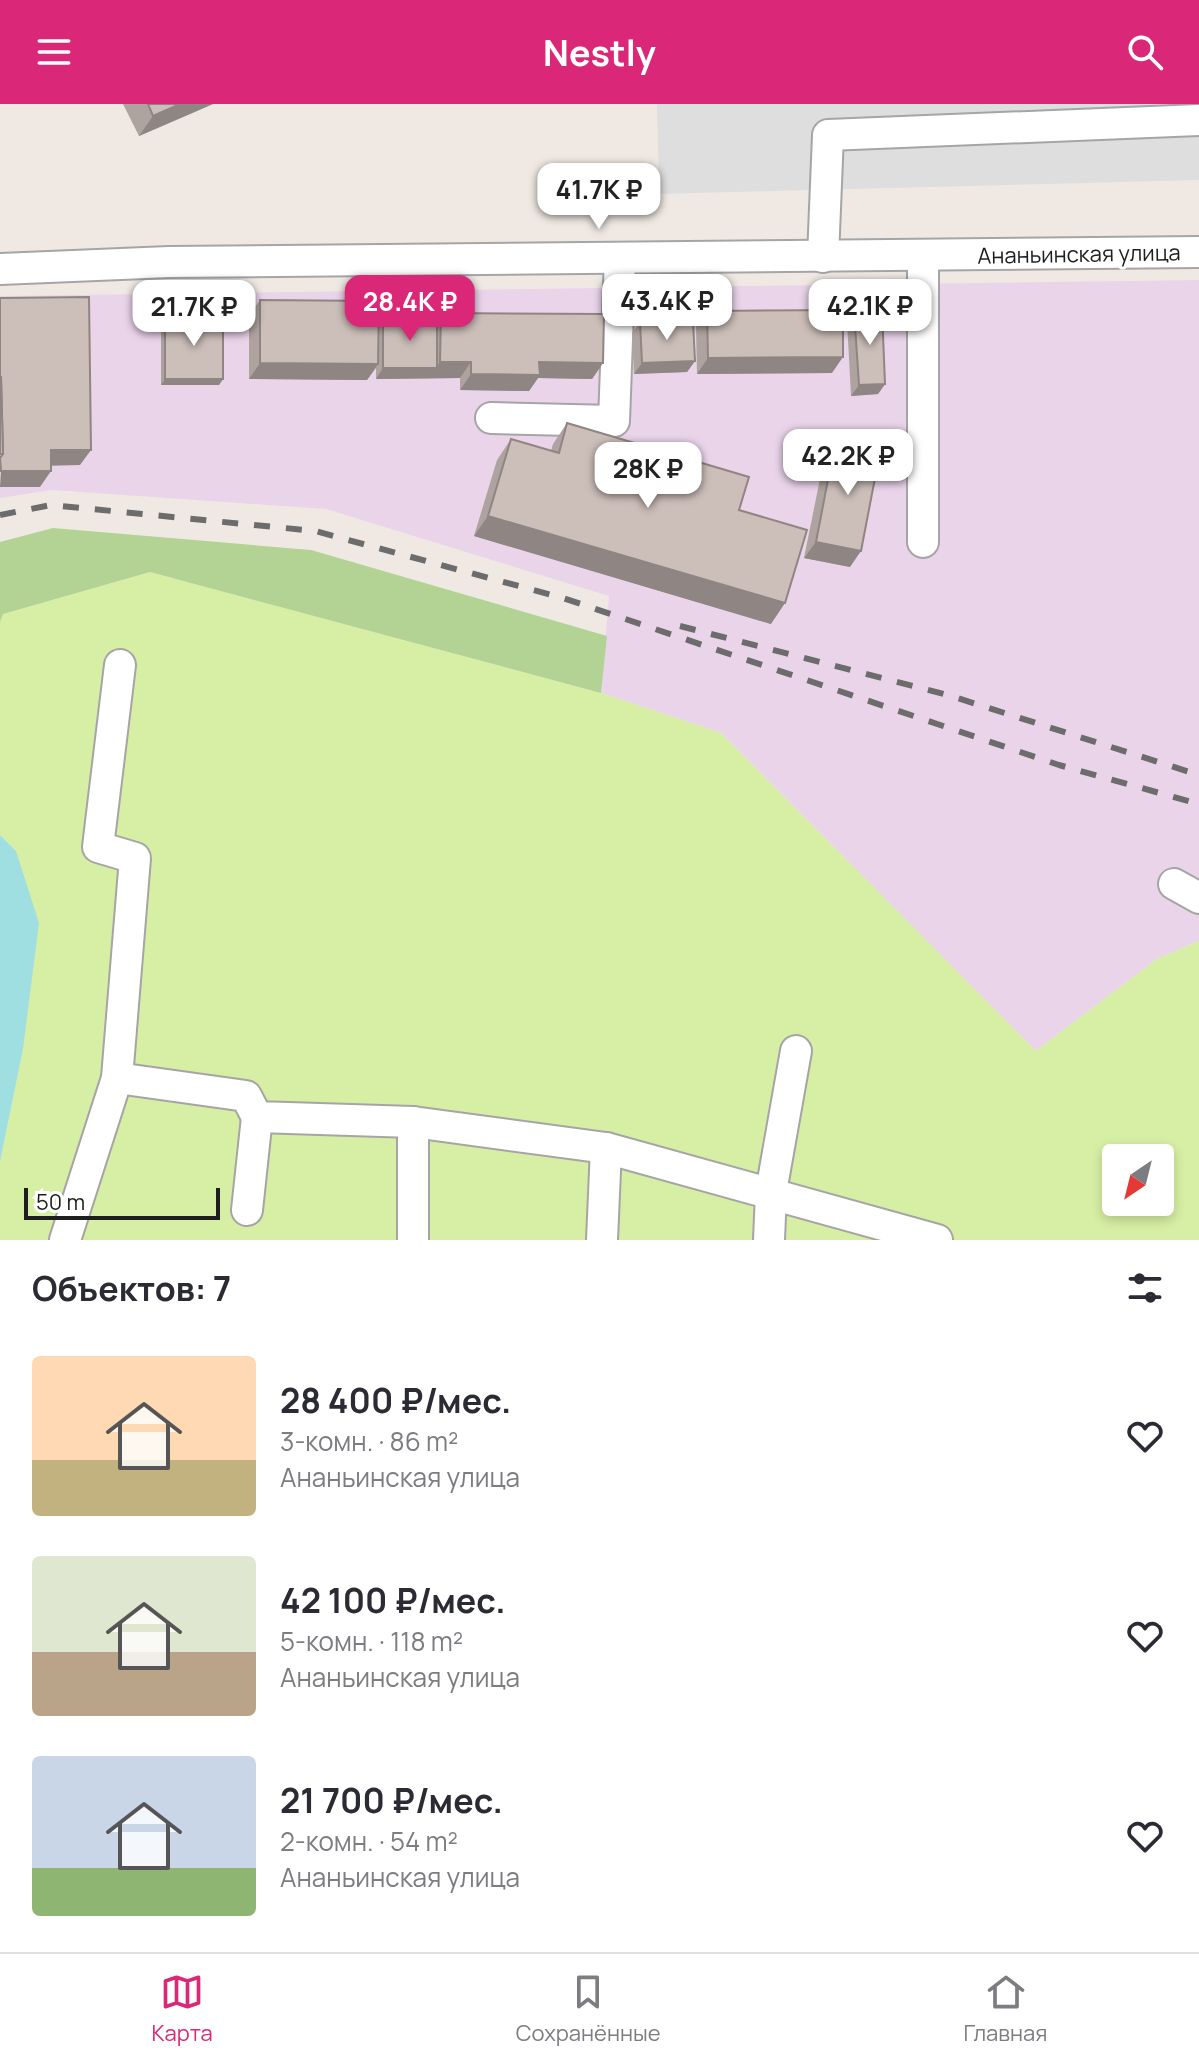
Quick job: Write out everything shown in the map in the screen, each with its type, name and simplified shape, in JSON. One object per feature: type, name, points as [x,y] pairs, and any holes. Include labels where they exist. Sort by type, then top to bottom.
[{"type":"street","points":[[823,257],[828,135],[1199,120]]},
{"type":"street","name":"Ананьинская улица","points":[[0,269],[169,262],[1199,252]]},
{"type":"street","points":[[923,256],[923,542]]},
{"type":"street","points":[[491,418],[614,421],[620,258]]},
{"type":"street","points":[[65,1240],[117,1078],[135,858],[98,847],[120,665]]},
{"type":"street","points":[[769,1240],[771,1192],[796,1051]]},
{"type":"street","points":[[117,1078],[246,1096],[257,1117],[247,1210]]},
{"type":"street","points":[[257,1117],[413,1122],[606,1148],[937,1240]]},
{"type":"street","points":[[413,1122],[413,1240]]},
{"type":"street","points":[[602,1240],[606,1148]]},
{"type":"shaded area","points":[[657,104],[1199,104],[1199,180],[659,194]]},
{"type":"shaded area","points":[[1199,280],[1199,941],[1157,959],[1036,1051],[721,733],[601,693],[609,596],[326,509],[52,490],[0,498],[0,296]]},
{"type":"green space","points":[[53,528],[311,550],[607,636],[601,693],[150,572],[3,614],[0,622],[0,542]]},
{"type":"green space","points":[[150,572],[601,693],[721,733],[1036,1051],[1157,959],[1199,941],[1199,1240],[0,1240],[0,1162],[23,1049],[16,851],[0,835],[0,622],[3,614]]},
{"type":"water","points":[[0,835],[16,851],[39,923],[23,1049],[0,1162]]},
{"type":"building","points":[[148,104],[180,104],[153,116]]},
{"type":"building","points":[[89,297],[91,450],[51,450],[51,471],[1,471],[0,298]]},
{"type":"building","points":[[260,300],[379,301],[378,364],[260,363]]},
{"type":"building","points":[[843,310],[843,357],[708,358],[707,311]]},
{"type":"building","points":[[854,310],[882,310],[885,384],[859,385]]},
{"type":"building","points":[[441,313],[604,314],[603,363],[539,362],[540,375],[471,374],[471,362],[440,362]]},
{"type":"building","points":[[165,316],[223,316],[223,379],[165,379]]},
{"type":"building","points":[[383,318],[437,318],[437,368],[383,368]]},
{"type":"building","points":[[693,321],[695,361],[642,363],[640,322]]},
{"type":"building","points":[[1,377],[3,454],[0,454]]},
{"type":"building","points":[[567,423],[749,477],[739,510],[807,530],[785,603],[488,516],[511,439],[559,453]]},
{"type":"building","points":[[835,443],[880,452],[861,551],[816,542]]},
{"type":"railway","points":[[0,515],[51,505],[315,531],[563,598],[1059,765],[1199,804]]},
{"type":"railway","points":[[680,626],[948,695],[1199,775]]}]
